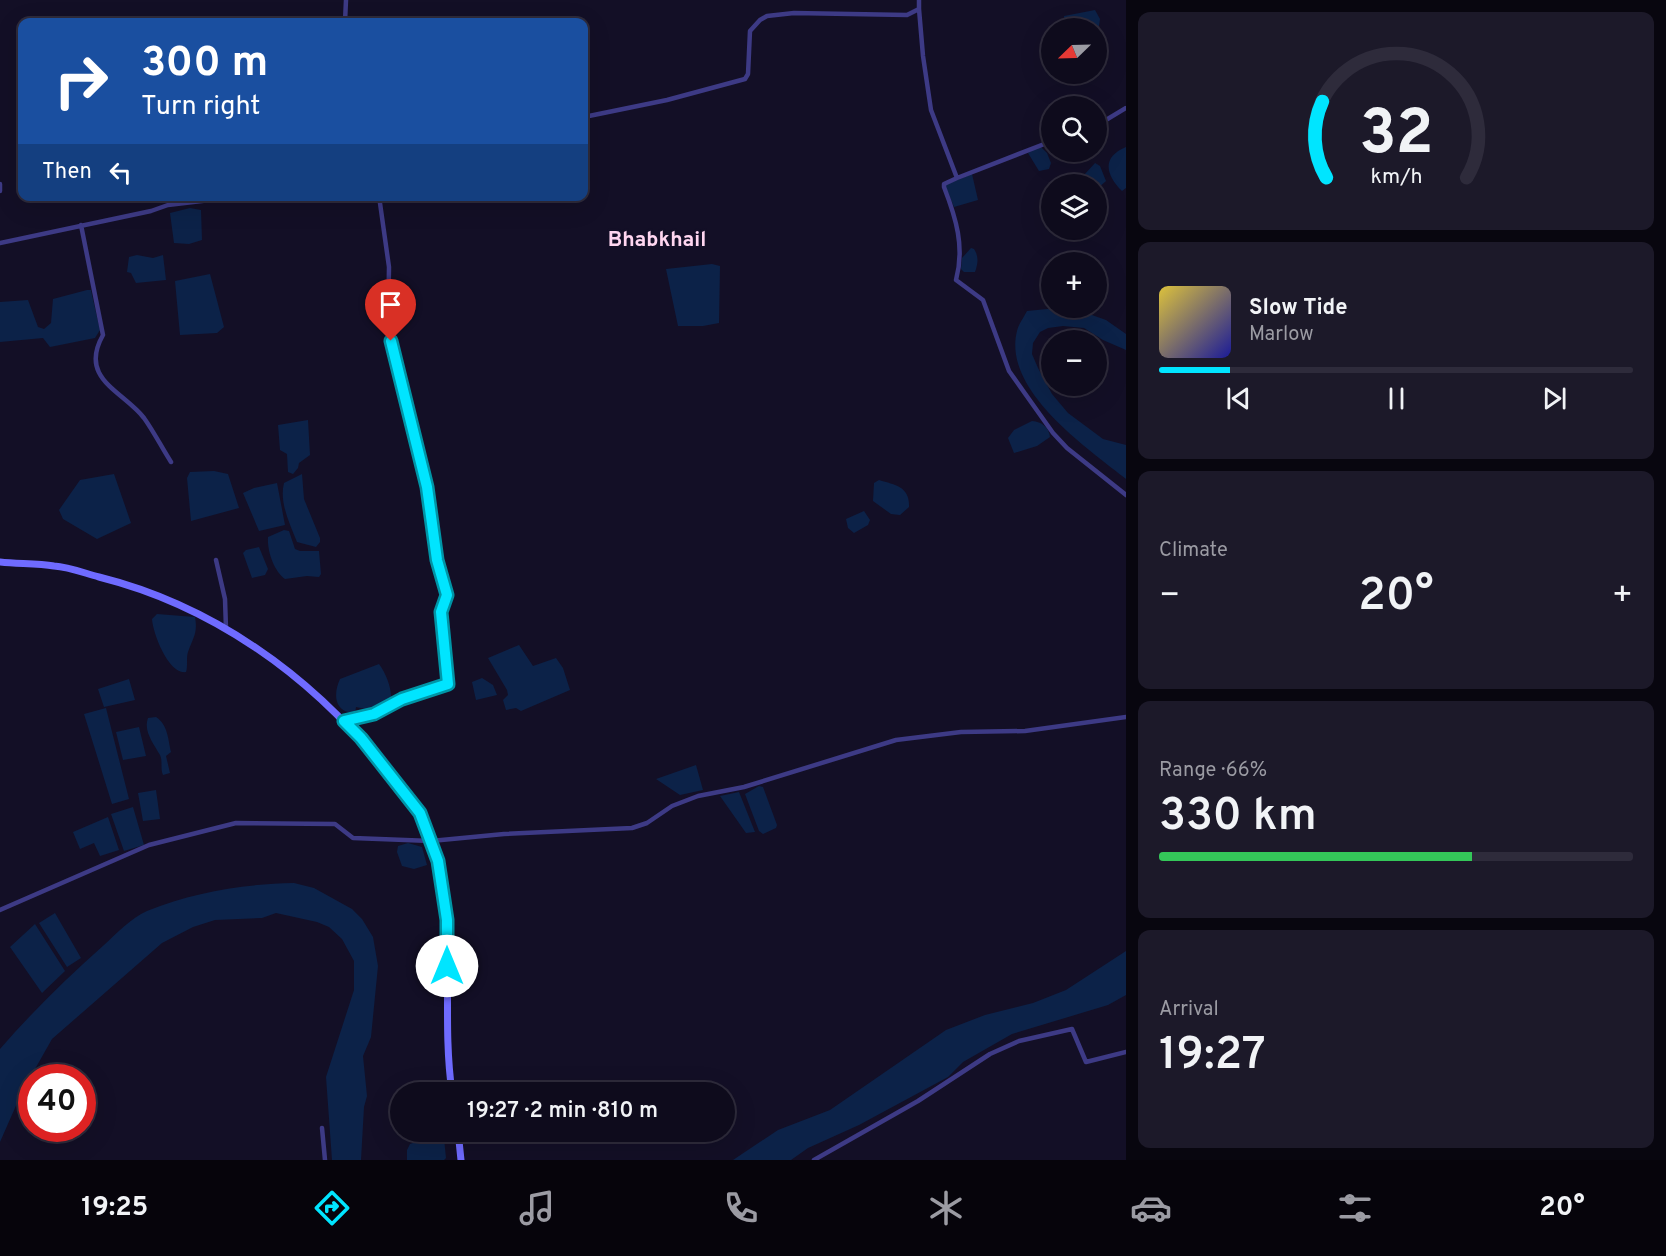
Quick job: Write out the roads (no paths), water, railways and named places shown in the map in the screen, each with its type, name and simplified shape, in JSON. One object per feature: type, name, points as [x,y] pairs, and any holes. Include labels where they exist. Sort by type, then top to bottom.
[{"type":"street","points":[[345,18],[346,0]]},
{"type":"street","points":[[919,0],[923,56],[931,110],[957,178]]},
{"type":"street","points":[[588,116],[667,100],[745,79],[748,74],[750,31],[767,16],[794,13],[907,15],[919,9]]},
{"type":"street","points":[[1107,119],[1126,108]]},
{"type":"street","points":[[1041,145],[944,184],[960,235],[960,264],[956,280],[984,300],[1009,371],[1053,433],[1067,448],[1126,495]]},
{"type":"street","points":[[0,184],[0,191]]},
{"type":"street","points":[[0,243],[168,205],[202,201]]},
{"type":"street","points":[[344,721],[374,714],[402,699],[448,684],[441,612],[447,595],[437,560],[427,487],[388,329],[389,267],[380,201]]},
{"type":"street","points":[[81,225],[103,335],[96,357],[99,373],[112,390],[143,417],[171,462]]},
{"type":"street","points":[[216,560],[225,599],[226,629]]},
{"type":"street","points":[[0,562],[56,566],[121,582],[179,603],[267,654],[322,698],[361,738],[420,813],[438,861],[447,920],[448,1065],[451,1082]]},
{"type":"street","points":[[0,910],[149,846],[236,823],[335,824],[353,838],[431,841],[504,834],[632,828],[647,823],[672,806],[698,796],[744,787],[896,740],[961,732],[1025,731],[1126,717]]},
{"type":"street","points":[[814,1160],[908,1107],[990,1054],[1019,1041],[1072,1029],[1086,1062],[1126,1053]]},
{"type":"street","points":[[322,1128],[325,1160]]},
{"type":"street","points":[[459,1142],[461,1160]]},
{"type":"water","points":[[1095,10],[1099,18],[1064,18],[1064,16]]},
{"type":"water","points":[[1040,146],[1041,162],[1051,162],[1049,169],[1039,171],[1028,153]]},
{"type":"water","points":[[1126,147],[1126,188],[1122,191],[1112,178],[1109,166],[1113,156]]},
{"type":"water","points":[[1095,163],[1100,166],[1103,174],[1085,174]]},
{"type":"water","points":[[972,174],[978,200],[954,207],[945,185]]},
{"type":"water","points":[[190,208],[201,210],[202,240],[189,244],[174,243],[170,213]]},
{"type":"water","points":[[971,248],[977,255],[976,269],[975,272],[964,272],[961,269],[962,258]]},
{"type":"water","points":[[137,255],[153,258],[163,255],[166,280],[136,283],[131,273],[127,272],[129,257]]},
{"type":"water","points":[[712,264],[720,266],[719,323],[703,326],[678,326],[666,269]]},
{"type":"water","points":[[210,274],[224,327],[217,333],[180,335],[175,281]]},
{"type":"water","points":[[91,290],[100,330],[95,338],[50,347],[43,338],[0,342],[0,302],[28,300],[38,327],[44,329],[51,323],[53,299]]},
{"type":"water","points":[[1041,310],[1041,318],[1100,318],[1126,334],[1126,350],[1107,342],[1107,330],[1063,326],[1048,328],[1041,330],[1033,343],[1032,354],[1041,374],[1041,396],[1054,396],[1068,413],[1103,439],[1126,445],[1126,479],[1051,416],[1022,375],[1016,353],[1018,329],[1027,311]]},
{"type":"water","points":[[308,420],[310,455],[299,463],[293,474],[288,472],[287,454],[280,450],[278,425]]},
{"type":"water","points":[[1032,421],[1044,426],[1050,437],[1037,446],[1014,453],[1008,438],[1014,430]]},
{"type":"water","points":[[214,471],[228,474],[239,508],[191,521],[187,478],[190,472]]},
{"type":"water","points":[[114,474],[131,523],[97,539],[63,519],[59,510],[80,480]]},
{"type":"water","points":[[302,474],[304,499],[320,538],[316,547],[297,542],[284,506],[284,483]]},
{"type":"water","points":[[879,480],[901,488],[907,495],[909,507],[900,515],[891,514],[873,501],[874,483]]},
{"type":"water","points":[[277,483],[285,525],[259,531],[243,493]]},
{"type":"water","points":[[864,511],[870,520],[868,525],[854,533],[848,528],[846,519]]},
{"type":"water","points":[[284,530],[289,531],[295,549],[319,551],[321,574],[319,577],[285,579],[278,571],[270,554],[268,537]]},
{"type":"water","points":[[259,547],[268,569],[265,575],[252,578],[243,553]]},
{"type":"water","points":[[157,614],[195,617],[195,631],[187,654],[186,672],[174,667],[163,652],[153,626],[152,619]]},
{"type":"water","points":[[519,645],[533,666],[556,658],[563,668],[570,690],[521,711],[516,708],[506,710],[503,700],[508,695],[507,690],[488,658]]},
{"type":"water","points":[[379,664],[388,681],[391,700],[370,710],[356,707],[355,713],[343,710],[336,696],[340,679]]},
{"type":"water","points":[[482,678],[493,685],[497,695],[476,700],[472,682]]},
{"type":"water","points":[[129,679],[135,700],[104,707],[98,689]]},
{"type":"water","points":[[106,708],[129,799],[112,804],[84,714]]},
{"type":"water","points":[[156,717],[165,728],[171,752],[166,756],[170,773],[163,775],[161,757],[147,728],[148,718]]},
{"type":"water","points":[[139,727],[146,756],[123,760],[116,732]]},
{"type":"water","points":[[696,765],[703,790],[680,795],[656,779]]},
{"type":"water","points":[[759,786],[763,787],[777,825],[776,828],[763,834],[759,831],[745,794]]},
{"type":"water","points":[[156,790],[160,819],[143,821],[138,793]]},
{"type":"water","points":[[739,792],[755,832],[746,833],[720,796]]},
{"type":"water","points":[[133,807],[144,845],[124,851],[111,814]]},
{"type":"water","points":[[108,817],[119,850],[100,856],[94,843],[80,849],[73,832]]},
{"type":"water","points":[[408,843],[422,847],[427,865],[414,869],[402,866],[397,852],[398,846]]},
{"type":"water","points":[[294,883],[314,888],[352,909],[362,919],[373,937],[378,966],[371,1037],[363,1056],[367,1096],[364,1107],[361,1160],[332,1160],[326,1077],[354,990],[354,961],[342,939],[329,927],[276,913],[262,918],[215,920],[193,927],[162,943],[52,1039],[38,1064],[18,1064],[18,1101],[0,1142],[0,1049],[50,996],[124,926],[147,911],[201,894],[256,885]]},
{"type":"water","points":[[55,913],[81,958],[67,967],[39,923]]},
{"type":"water","points":[[35,924],[65,971],[42,993],[10,947]]},
{"type":"water","points":[[1126,951],[1126,995],[1108,1005],[1012,1034],[963,1062],[948,1077],[859,1125],[808,1148],[791,1160],[733,1160],[778,1130],[830,1110],[946,1030],[985,1015],[1033,1003],[1066,990]]},
{"type":"water","points":[[444,1142],[446,1158],[444,1160],[407,1160],[407,1150],[410,1144]]},
{"type":"district","name":"Bhabkhail","points":[[657,239]]}]
